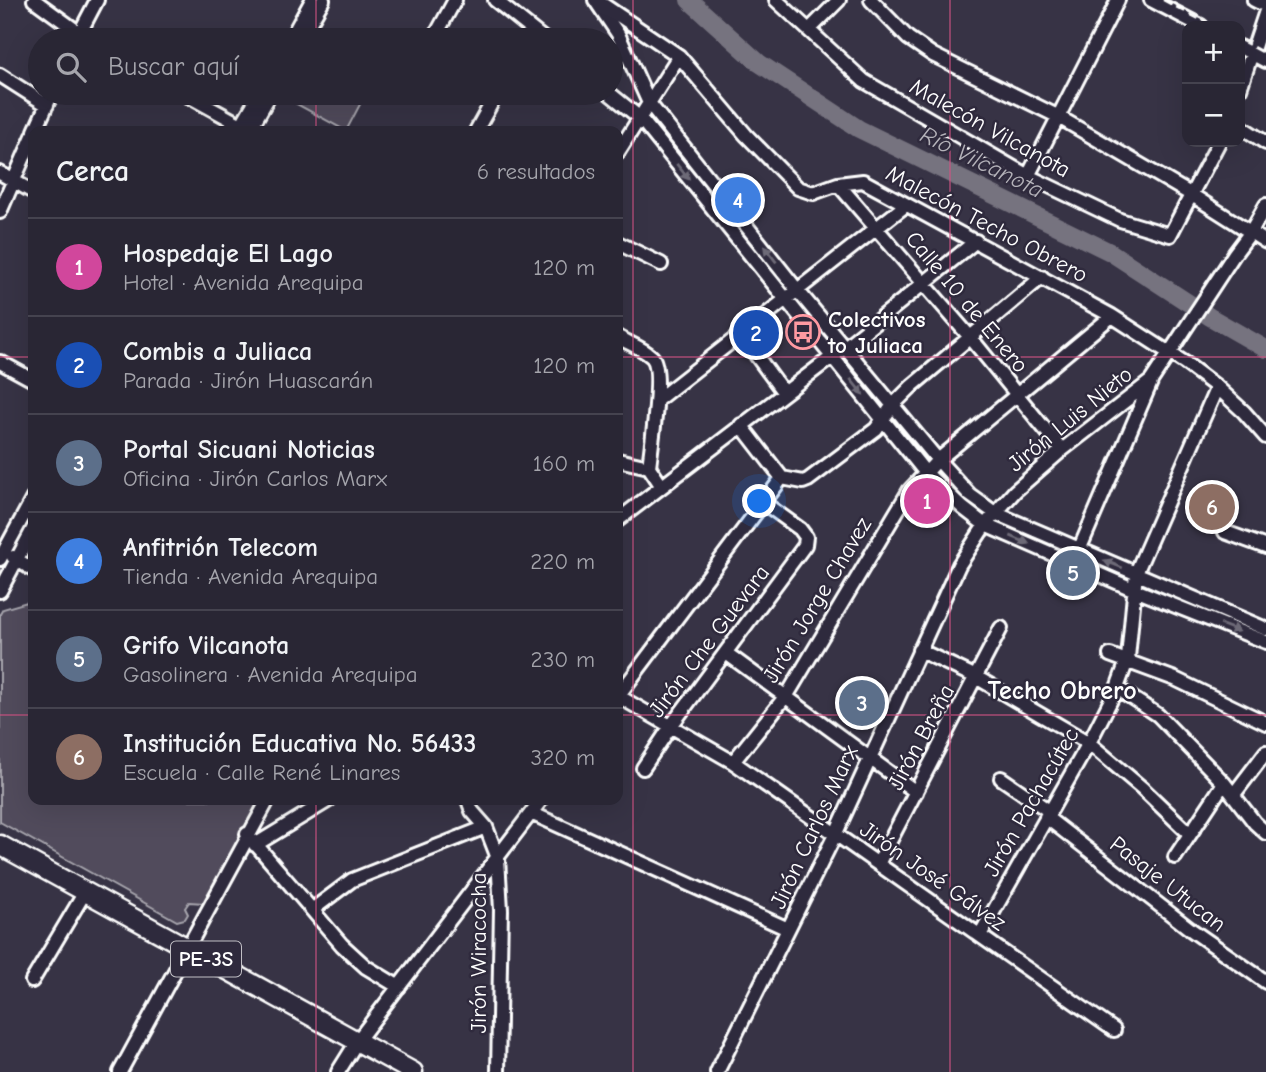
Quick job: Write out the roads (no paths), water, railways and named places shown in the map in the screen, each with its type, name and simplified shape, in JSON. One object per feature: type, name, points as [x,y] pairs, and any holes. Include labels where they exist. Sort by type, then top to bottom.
[{"type":"highway","name":"PE-3S","points":[[0,845],[413,1072]]},
{"type":"street","points":[[34,0],[69,28]]},
{"type":"street","points":[[86,28],[97,0]]},
{"type":"street","points":[[297,28],[312,0]]},
{"type":"street","points":[[307,28],[323,0]]},
{"type":"street","points":[[440,28],[455,0]]},
{"type":"street","points":[[495,0],[523,28]]},
{"type":"street","points":[[595,0],[614,28]]},
{"type":"street","name":"Malecón Techo Obrero","points":[[595,0],[679,56],[746,135],[798,188],[813,193],[838,184],[863,181],[976,241],[1172,348],[1185,363],[1244,412],[1266,437]]},
{"type":"street","name":"Malecón Vilcanota","points":[[776,0],[864,81],[1028,176],[1120,220],[1170,235],[1192,195]]},
{"type":"street","points":[[809,30],[839,0]]},
{"type":"street","points":[[871,0],[908,38],[933,55],[1057,116],[1266,242]]},
{"type":"street","points":[[1028,176],[1118,0]]},
{"type":"street","points":[[1151,0],[1191,21]]},
{"type":"street","points":[[1254,0],[1266,8],[1245,50],[1266,61]]},
{"type":"street","points":[[623,43],[649,103],[798,291],[970,495],[995,513],[1135,590],[1266,642]]},
{"type":"street","points":[[623,144],[679,56]]},
{"type":"street","points":[[0,75],[28,88]]},
{"type":"street","points":[[623,104],[640,118],[925,472],[963,508],[985,524],[1076,556],[1136,573],[1266,629]]},
{"type":"street","points":[[37,126],[47,105]]},
{"type":"street","points":[[203,105],[239,126]]},
{"type":"street","points":[[248,126],[255,105]]},
{"type":"street","points":[[249,126],[263,105]]},
{"type":"street","points":[[478,126],[487,105]]},
{"type":"street","points":[[1245,130],[1266,143]]},
{"type":"street","points":[[1192,195],[1216,147]]},
{"type":"street","points":[[0,212],[28,148]]},
{"type":"street","points":[[0,173],[28,189]]},
{"type":"street","name":"Calle 10 de Enero","points":[[838,184],[970,337],[1062,450]]},
{"type":"street","points":[[657,400],[906,205]]},
{"type":"street","name":"Jirón Luis Nieto","points":[[985,524],[1015,491],[1062,450],[1151,382],[1235,253],[1251,233],[1266,205]]},
{"type":"street","points":[[623,516],[845,347],[976,241]]},
{"type":"street","points":[[623,245],[661,264]]},
{"type":"street","points":[[741,425],[782,478],[803,482],[808,480],[876,429],[893,405],[912,386],[1042,277]]},
{"type":"street","name":"Jirón Jorge Chavez","points":[[733,762],[785,696],[898,505],[925,472],[1112,316]]},
{"type":"street","points":[[742,336],[784,393]]},
{"type":"street","points":[[623,340],[651,356],[657,364],[657,400],[649,467],[661,485]]},
{"type":"street","points":[[0,362],[28,377]]},
{"type":"street","points":[[1076,556],[1151,382]]},
{"type":"street","points":[[1136,573],[1217,387]]},
{"type":"street","points":[[623,461],[649,467]]},
{"type":"street","points":[[623,689],[782,478]]},
{"type":"street","name":"Jirón Che Guevara","points":[[643,768],[671,726],[801,553],[806,537],[800,529],[764,503]]},
{"type":"street","points":[[28,507],[2,552],[28,567]]},
{"type":"street","name":"Jirón Carlos Marx","points":[[717,1072],[836,833],[959,565],[985,524]]},
{"type":"street","points":[[1224,532],[1266,547]]},
{"type":"street","points":[[0,591],[28,539]]},
{"type":"street","name":"Jirón Pachacútec","points":[[980,935],[1089,744],[1117,688],[1127,663],[1136,573]]},
{"type":"street","name":"Jirón Breña","points":[[878,864],[1001,628]]},
{"type":"street","points":[[919,650],[976,677],[1089,744],[1142,788],[1190,834]]},
{"type":"street","points":[[726,653],[916,792]]},
{"type":"street","points":[[1110,655],[1175,679],[1266,723]]},
{"type":"street","points":[[1117,688],[1158,715],[1224,783],[1266,833]]},
{"type":"street","name":"Jirón José Gálvez","points":[[623,699],[733,762],[1114,1030]]},
{"type":"street","points":[[1234,794],[1266,752]]},
{"type":"street","name":"Pasaje Utucan","points":[[1001,778],[1189,929],[1266,982]]},
{"type":"street","points":[[1175,857],[1224,783]]},
{"type":"street","points":[[120,1072],[186,948],[251,839],[266,805]]},
{"type":"street","points":[[251,839],[318,805]]},
{"type":"street","name":"Jirón Wiracocha","points":[[470,805],[486,827],[498,858],[501,910],[498,1072]]},
{"type":"street","points":[[338,1072],[358,1041],[537,805]]},
{"type":"street","points":[[531,813],[788,929]]},
{"type":"street","points":[[312,910],[352,880],[486,827]]},
{"type":"street","points":[[251,839],[342,945],[366,967],[399,988]]},
{"type":"street","points":[[32,981],[85,892]]},
{"type":"waterway","name":"Río Vilcanota","points":[[689,0],[759,63],[859,129],[1110,252],[1210,317],[1266,349]]},
{"type":"railway","points":[[1163,0],[1203,21]]},
{"type":"railway","points":[[1245,43],[1266,54]]},
{"type":"place","name":"Anfitrión Telecom","points":[[738,200]]},
{"type":"place","name":"Colectivos to Juliaca","points":[[803,332]]},
{"type":"place","name":"Combis a Juliaca","points":[[756,333]]},
{"type":"place","name":"Hospedaje El Lago","points":[[927,501]]},
{"type":"place","name":"Institución Educativa No. 56433","points":[[1212,507]]},
{"type":"place","name":"Grifo Vilcanota","points":[[1073,573]]},
{"type":"place","name":"Portal Sicuani Noticias","points":[[862,703]]},
{"type":"district","name":"Techo Obrero","points":[[1062,691]]}]
